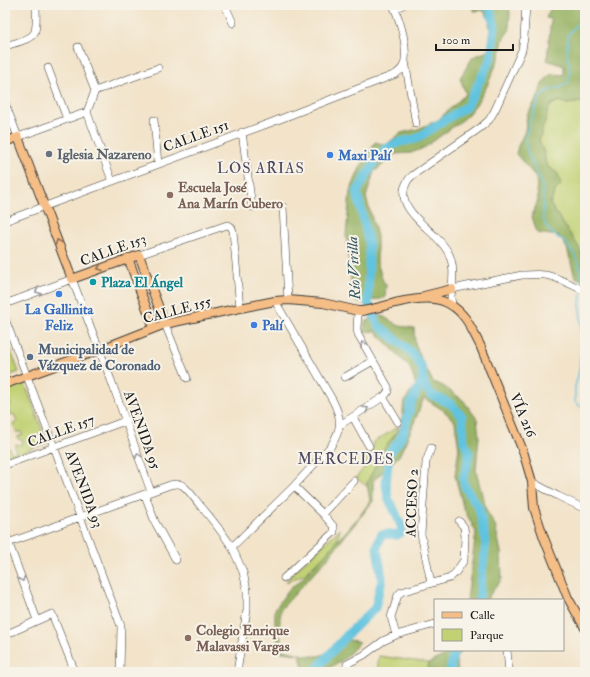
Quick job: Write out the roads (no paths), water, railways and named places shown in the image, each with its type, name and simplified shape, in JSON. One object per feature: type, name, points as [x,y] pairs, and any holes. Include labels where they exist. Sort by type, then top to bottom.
[{"type":"main road","points":[[5,142],[18,137]]},
{"type":"main road","name":"AVENIDA 95","points":[[18,137],[72,279]]},
{"type":"main road","points":[[138,254],[165,324]]},
{"type":"main road","name":"CALLE 153","points":[[72,279],[138,254]]},
{"type":"main road","points":[[128,258],[154,328]]},
{"type":"main road","points":[[414,298],[452,289]]},
{"type":"main road","name":"VÍA 216","points":[[360,311],[414,298],[432,298],[443,301],[452,306],[465,318],[480,345],[518,435],[532,482],[534,508],[565,599],[585,628]]},
{"type":"main road","name":"CALLE 155","points":[[5,384],[165,324],[240,308],[288,300],[323,303],[360,311]]},
{"type":"street","points":[[5,46],[28,39],[33,35],[35,31],[36,5]]},
{"type":"street","points":[[225,5],[233,23]]},
{"type":"street","points":[[403,5],[394,7],[405,46],[404,57],[416,124]]},
{"type":"street","points":[[452,306],[451,296],[454,272],[450,255],[437,237],[412,214],[404,198],[404,189],[407,181],[413,175],[480,128],[495,110],[522,50],[526,5]]},
{"type":"street","points":[[78,47],[95,91],[87,112],[112,180]]},
{"type":"street","name":"CALLE 151","points":[[5,221],[396,74],[403,67],[404,57]]},
{"type":"street","points":[[48,68],[67,119]]},
{"type":"street","points":[[95,91],[158,68]]},
{"type":"street","points":[[5,103],[18,137],[87,112]]},
{"type":"street","points":[[154,120],[158,164]]},
{"type":"street","points":[[242,132],[252,208]]},
{"type":"street","points":[[283,207],[288,300]]},
{"type":"street","name":"CALLE 153","points":[[138,254],[227,225],[231,226],[233,231],[240,308]]},
{"type":"street","points":[[452,289],[533,274],[546,275],[585,291]]},
{"type":"street","name":"CALLE 153","points":[[5,304],[72,279]]},
{"type":"street","name":"AVENIDA 95","points":[[72,279],[125,421],[148,494],[170,485],[180,484],[183,486],[191,493],[232,547],[243,572],[247,595],[247,610],[237,672]]},
{"type":"street","points":[[232,547],[332,446],[336,440],[340,425],[339,416],[333,401],[275,301]]},
{"type":"street","points":[[340,425],[383,397],[389,390],[358,334],[357,329],[360,311]]},
{"type":"street","name":"AVENIDA 93","points":[[5,319],[121,626],[120,672]]},
{"type":"street","points":[[165,324],[187,378]]},
{"type":"street","points":[[345,377],[373,360]]},
{"type":"street","points":[[383,397],[398,422]]},
{"type":"street","points":[[353,417],[369,446]]},
{"type":"street","name":"CALLE 157","points":[[5,464],[125,421]]},
{"type":"street","name":"ACCESO 2","points":[[431,448],[426,462],[421,534],[431,583]]},
{"type":"street","points":[[323,514],[354,481]]},
{"type":"street","points":[[532,482],[585,509]]},
{"type":"street","points":[[284,578],[334,532],[334,527],[323,514],[294,486]]},
{"type":"street","points":[[7,543],[148,494],[155,522],[176,560]]},
{"type":"street","points":[[396,635],[391,617],[398,595],[401,592],[450,578],[464,560],[464,527],[459,521]]},
{"type":"street","points":[[5,532],[7,543],[37,620]]},
{"type":"street","points":[[5,635],[52,614],[75,672]]},
{"type":"street","points":[[346,672],[347,664],[364,655],[383,641],[396,635],[434,624]]},
{"type":"street","points":[[507,651],[509,672]]},
{"type":"waterway","name":"Río Virilla","points":[[479,599],[486,541],[479,508],[465,487],[463,479],[469,453],[464,441],[462,416],[451,404],[432,395],[426,389],[422,368],[417,360],[410,351],[378,325],[368,303],[369,244],[357,192],[375,161],[385,149],[400,142],[416,139],[467,106],[491,58],[495,27],[490,9],[486,5]]},
{"type":"waterway","points":[[581,286],[582,277],[574,254],[565,242],[554,235],[547,228],[543,219],[542,186],[527,152],[525,138],[540,97],[549,90],[559,88],[568,83],[570,73],[567,51],[568,35],[585,14]]},
{"type":"waterway","points":[[581,293],[580,305],[582,344],[579,372],[575,387],[575,402],[581,407],[585,408]]},
{"type":"waterway","points":[[315,672],[349,633],[375,608],[382,579],[377,547],[381,535],[397,535],[400,533],[402,528],[388,498],[386,485],[389,453],[399,441],[404,431],[411,403],[423,379]]},
{"type":"waterway","name":"Río Virilla","points":[[450,672],[454,651]]},
{"type":"place","name":"Iglesia Nazareno","points":[[49,154]]},
{"type":"place","name":"Maxi Palí","points":[[330,155]]},
{"type":"place","name":"Escuela José Ana Marín Cubero","points":[[170,195]]},
{"type":"place","name":"Plaza El Ángel","points":[[93,282]]},
{"type":"place","name":"La Gallinita Feliz","points":[[59,294]]},
{"type":"place","name":"Palí","points":[[254,325]]},
{"type":"place","name":"Municipalidad de Vázquez de Coronado","points":[[30,357]]},
{"type":"place","name":"Colegio Enrique Malavassi Vargas","points":[[188,638]]},
{"type":"district","name":"LOS ARIAS","points":[[261,168]]},
{"type":"district","name":"MERCEDES","points":[[346,459]]}]
